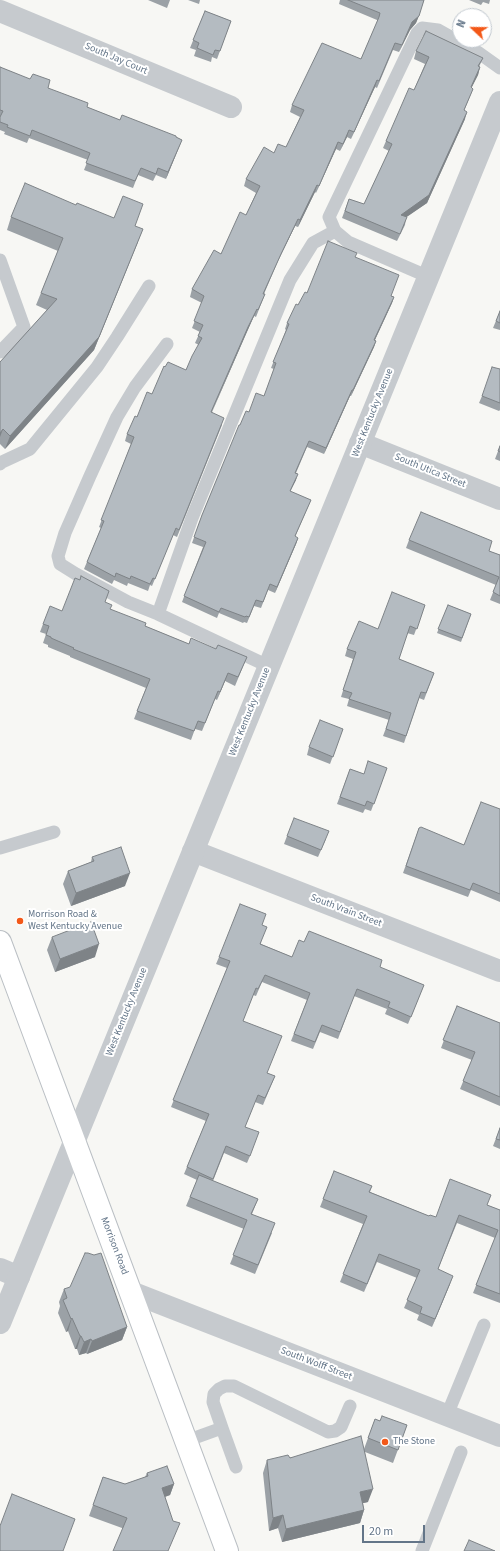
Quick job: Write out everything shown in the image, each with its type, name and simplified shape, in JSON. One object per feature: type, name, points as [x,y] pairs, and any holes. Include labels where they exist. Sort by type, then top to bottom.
[{"type":"main road","name":"Morrison Road","points":[[0,942],[227,1551]]},
{"type":"street","name":"South Jay Court","points":[[0,11],[231,107]]},
{"type":"street","name":"West Kentucky Avenue","points":[[0,1323],[10,1273],[74,1143],[500,102]]},
{"type":"street","name":"South Utica Street","points":[[360,443],[500,499]]},
{"type":"street","name":"South Vrain Street","points":[[193,850],[500,971]]},
{"type":"street","name":"South Wolff Street","points":[[131,1292],[500,1436]]},
{"type":"lane","points":[[429,276],[348,242],[335,231],[329,217],[417,33],[422,28],[438,30],[479,53],[500,68]]},
{"type":"lane","points":[[158,614],[192,518],[290,280],[313,243],[335,231]]},
{"type":"lane","points":[[0,260],[24,327],[0,352]]},
{"type":"lane","points":[[0,464],[30,449],[97,367],[149,286]]},
{"type":"lane","points":[[167,344],[135,387],[117,417],[65,533],[58,556],[60,564],[128,602],[158,614],[268,666]]},
{"type":"lane","points":[[0,848],[54,832]]},
{"type":"lane","points":[[447,1415],[484,1325]]},
{"type":"lane","points":[[236,1466],[213,1402],[214,1394],[219,1389],[225,1386],[234,1386],[328,1432],[341,1428],[350,1406]]},
{"type":"lane","points":[[186,1441],[222,1428]]},
{"type":"lane","points":[[422,1551],[461,1452]]},
{"type":"building","points":[[348,0],[424,0],[419,16],[412,22],[402,45],[395,43],[379,81],[377,80],[354,132],[349,130],[343,144],[338,142],[319,186],[317,185],[300,220],[298,219],[281,254],[263,294],[265,294],[258,310],[257,309],[248,327],[211,412],[224,418],[179,530],[176,528],[155,579],[153,578],[150,584],[131,576],[130,579],[116,573],[115,577],[87,562],[104,521],[101,520],[134,437],[127,434],[135,416],[137,417],[147,392],[152,394],[164,366],[165,367],[168,362],[186,370],[202,338],[198,336],[203,325],[194,321],[204,296],[192,289],[214,250],[221,254],[240,212],[246,215],[260,186],[246,179],[264,147],[274,153],[278,144],[286,147],[304,110],[292,105],[322,43],[361,59],[380,13]]},
{"type":"building","points":[[205,11],[231,21],[220,51],[215,50],[213,55],[197,48],[199,43],[193,40]]},
{"type":"building","points":[[426,31],[452,43],[452,48],[462,48],[483,58],[478,66],[480,67],[471,87],[473,89],[464,110],[467,112],[429,195],[401,215],[407,217],[400,234],[345,211],[349,199],[364,204],[392,144],[386,141],[409,88],[414,90],[429,57],[416,51]]},
{"type":"building","points":[[0,67],[30,79],[33,74],[50,80],[48,88],[88,103],[87,107],[120,120],[122,115],[176,136],[182,140],[168,172],[158,168],[156,174],[141,168],[135,181],[86,163],[90,153],[32,130],[30,136],[7,127],[8,125],[0,122],[0,117],[3,111],[0,110]]},
{"type":"building","points":[[25,183],[76,205],[77,203],[114,218],[123,196],[143,204],[135,226],[143,229],[99,337],[10,436],[3,429],[0,433],[0,362],[57,299],[41,293],[63,238],[11,217]]},
{"type":"building","points":[[328,241],[357,253],[355,257],[399,275],[391,296],[394,297],[374,340],[376,341],[326,448],[309,441],[295,473],[298,474],[290,491],[311,500],[295,536],[298,538],[277,587],[270,584],[263,602],[256,600],[249,617],[245,617],[221,608],[219,612],[184,596],[206,542],[194,537],[239,425],[246,411],[249,412],[256,393],[264,396],[276,363],[273,362],[289,324],[287,323],[296,304],[298,305],[305,292],[307,293]]},
{"type":"building","points":[[500,311],[500,323],[496,321]]},
{"type":"building","points":[[492,367],[500,369],[500,403],[482,396]]},
{"type":"building","points":[[421,512],[492,541],[489,551],[500,555],[500,596],[493,592],[499,577],[409,540]]},
{"type":"building","points":[[81,576],[109,591],[105,602],[112,605],[110,609],[146,623],[145,626],[189,644],[191,638],[216,649],[218,645],[247,657],[238,677],[228,673],[220,692],[218,691],[205,723],[198,721],[194,731],[137,711],[150,679],[73,649],[74,648],[46,635],[49,626],[43,624],[50,606],[62,611],[75,578],[80,580]]},
{"type":"building","points":[[392,592],[425,605],[417,629],[410,626],[399,659],[434,673],[426,693],[421,692],[406,736],[386,729],[391,713],[349,699],[352,693],[343,690],[356,652],[347,649],[359,621],[378,629]]},
{"type":"building","points":[[448,605],[471,614],[462,638],[438,629]]},
{"type":"building","points":[[320,720],[343,729],[333,757],[309,747]]},
{"type":"building","points":[[368,761],[387,768],[374,804],[367,801],[365,806],[340,797],[350,769],[364,774]]},
{"type":"building","points":[[481,802],[500,809],[500,894],[473,883],[470,890],[406,866],[419,828],[421,827],[464,845]]},
{"type":"building","points":[[294,818],[329,831],[321,850],[287,836]]},
{"type":"building","points":[[121,847],[130,873],[76,893],[68,871],[94,861],[92,857]]},
{"type":"building","points":[[240,904],[266,914],[262,925],[267,927],[260,944],[292,957],[299,940],[304,942],[309,931],[382,960],[380,967],[424,985],[411,1017],[388,1007],[390,1002],[357,989],[340,1032],[322,1025],[315,1042],[294,1034],[310,993],[265,975],[258,989],[256,988],[243,1021],[282,1036],[267,1073],[275,1076],[265,1098],[258,1095],[245,1127],[259,1132],[250,1156],[226,1146],[213,1179],[187,1167],[209,1114],[173,1100],[230,961],[219,957]]},
{"type":"building","points":[[91,922],[99,944],[60,959],[52,937]]},
{"type":"building","points":[[457,1006],[500,1023],[500,1097],[463,1081],[475,1052],[443,1040]]},
{"type":"building","points":[[500,1128],[500,1140],[496,1139]]},
{"type":"building","points":[[334,1171],[372,1186],[369,1192],[429,1216],[436,1217],[450,1179],[491,1195],[487,1205],[500,1210],[500,1294],[476,1285],[498,1230],[459,1215],[438,1269],[453,1276],[435,1319],[420,1313],[422,1307],[407,1300],[420,1270],[379,1254],[367,1284],[343,1274],[367,1216],[323,1199]]},
{"type":"building","points":[[199,1175],[258,1199],[251,1214],[275,1223],[258,1265],[233,1255],[247,1220],[190,1197]]},
{"type":"building","points":[[85,1253],[94,1255],[101,1253],[127,1327],[92,1341],[91,1339],[84,1342],[72,1318],[71,1319],[63,1300],[67,1298],[64,1289],[70,1287]]},
{"type":"building","points":[[382,1416],[407,1425],[398,1450],[368,1438],[375,1419],[380,1421]]},
{"type":"building","points":[[361,1436],[373,1489],[360,1492],[364,1510],[286,1529],[283,1515],[273,1518],[267,1460],[288,1455],[290,1458]]},
{"type":"building","points":[[167,1466],[174,1484],[162,1488],[173,1521],[180,1523],[168,1551],[113,1551],[127,1518],[93,1505],[103,1477],[125,1484],[148,1476],[147,1473]]},
{"type":"building","points":[[12,1494],[75,1519],[63,1551],[0,1551],[0,1526]]},
{"type":"building","points":[[469,1540],[495,1551],[464,1551]]},
{"type":"place","name":"Morrison Road & West Kentucky Avenue","points":[[20,921]]},
{"type":"place","name":"The Stone","points":[[385,1442]]}]
